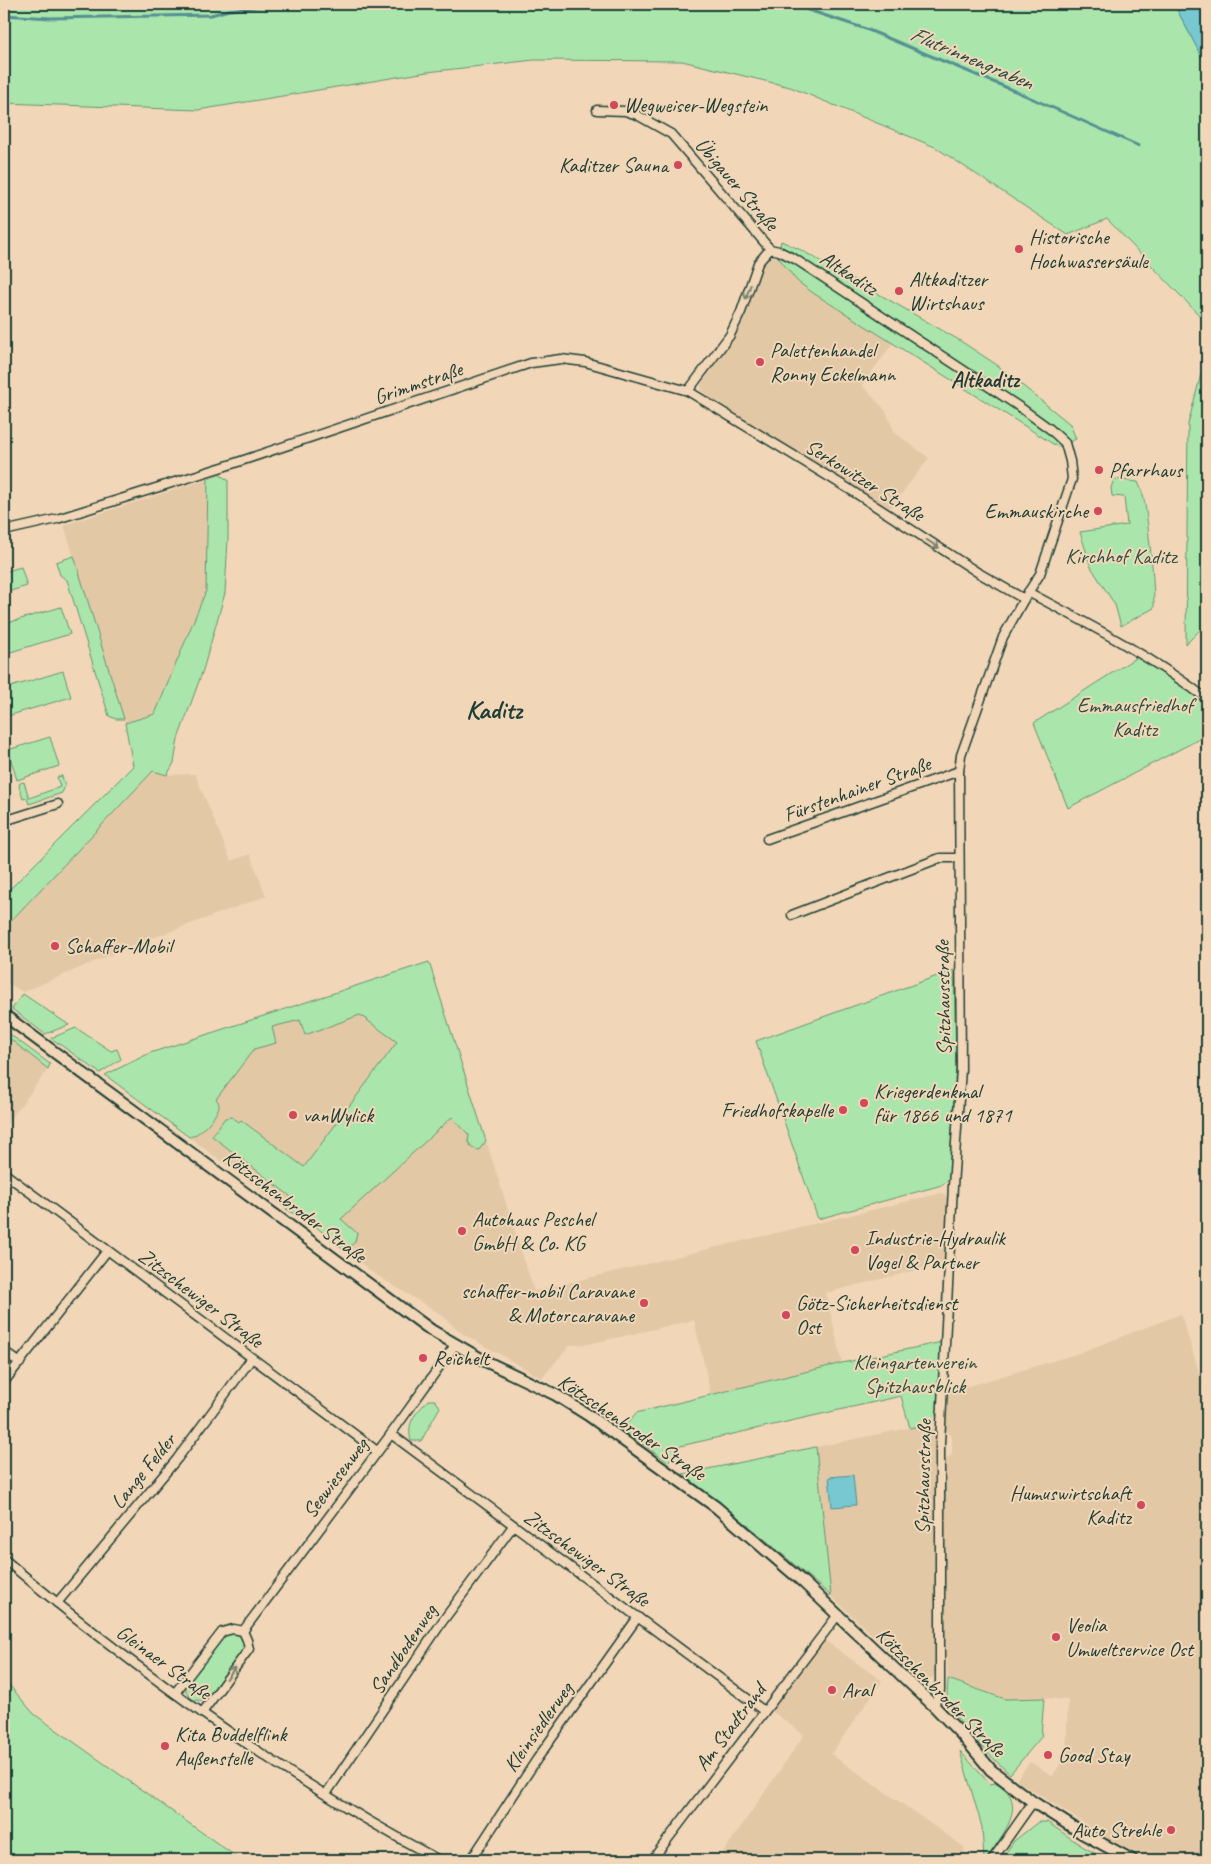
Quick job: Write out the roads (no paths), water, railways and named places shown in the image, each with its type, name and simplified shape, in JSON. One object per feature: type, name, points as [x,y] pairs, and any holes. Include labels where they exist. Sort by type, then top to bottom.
[{"type":"street","name":"Übigauer Straße","points":[[597,110],[625,111],[637,115],[671,134],[770,249]]},
{"type":"street","points":[[688,391],[730,335],[741,312],[758,263],[770,249]]},
{"type":"street","name":"Altkaditz","points":[[770,249],[795,259],[917,338],[1021,408],[1050,429],[1065,443],[1072,479],[1040,574],[1026,596]]},
{"type":"street","name":"Grimmstraße","points":[[4,531],[57,519],[228,465],[531,363],[561,359],[585,362],[688,391]]},
{"type":"street","name":"Serkowitzer Straße","points":[[688,391],[848,489],[977,572],[1137,650],[1207,698]]},
{"type":"street","name":"Spitzhausstraße","points":[[934,1706],[940,1690],[940,1439],[961,1069],[959,771],[961,755],[994,658],[1003,636],[1026,596]]},
{"type":"street","name":"Fürstenhainer Straße","points":[[767,839],[959,771]]},
{"type":"street","points":[[4,821],[58,804]]},
{"type":"street","points":[[792,915],[940,858],[959,858]]},
{"type":"street","name":"Kötzschenbroder Straße","points":[[4,1015],[413,1317],[455,1345],[556,1395],[588,1415],[716,1507],[803,1582],[934,1706],[962,1735],[991,1770],[1033,1802],[1082,1833],[1132,1860]]},
{"type":"street","name":"Zitzschewiger Straße","points":[[4,1174],[377,1450]]},
{"type":"street","points":[[4,1382],[108,1251]]},
{"type":"street","name":"Seewiesenweg","points":[[243,1631],[377,1450],[391,1434],[455,1345]]},
{"type":"street","points":[[4,1351],[20,1363]]},
{"type":"street","name":"Lange Felder","points":[[56,1603],[177,1458],[252,1358]]},
{"type":"street","name":"Zitzschewiger Straße","points":[[391,1434],[764,1711]]},
{"type":"street","name":"Sandbodenweg","points":[[326,1794],[442,1622],[513,1526]]},
{"type":"street","name":"Gleinaer Straße","points":[[4,1559],[56,1603],[152,1677],[249,1746],[381,1829],[439,1860]]},
{"type":"street","name":"Am Stadtrand","points":[[652,1860],[837,1616]]},
{"type":"street","name":"Kleinsiedlerweg","points":[[471,1860],[537,1759],[638,1617]]},
{"type":"street","points":[[175,1693],[222,1632],[233,1629],[243,1631],[248,1649],[202,1713]]},
{"type":"street","points":[[992,1860],[1033,1802]]},
{"type":"water","points":[[1174,4],[1207,4],[1207,67]]},
{"type":"water","points":[[853,1475],[856,1505],[832,1507],[829,1477]]},
{"type":"waterway","name":"Flutrinnengraben","points":[[4,15],[50,18],[211,15],[229,10],[279,4]]},
{"type":"waterway","name":"Flutrinnengraben","points":[[790,4],[866,29],[1015,91],[1139,146]]},
{"type":"place","name":"Wegweiser-Wegstein","points":[[614,105]]},
{"type":"place","name":"Kaditzer Sauna","points":[[678,165]]},
{"type":"place","name":"Historische Hochwassersäule","points":[[1019,249]]},
{"type":"place","name":"Altkaditzer Wirtshaus","points":[[899,291]]},
{"type":"place","name":"Palettenhandel Ronny Eckelmann","points":[[760,362]]},
{"type":"place","name":"Pfarrhaus","points":[[1099,470]]},
{"type":"place","name":"Emmauskirche","points":[[1098,511]]},
{"type":"place","name":"Schaffer-Mobil","points":[[55,946]]},
{"type":"place","name":"Kriegerdenkmal für 1866 und 1871","points":[[864,1103]]},
{"type":"place","name":"Friedhofskapelle","points":[[843,1110]]},
{"type":"place","name":"vanWylick","points":[[293,1115]]},
{"type":"place","name":"Autohaus Peschel GmbH & Co. KG","points":[[462,1231]]},
{"type":"place","name":"Industrie-Hydraulik Vogel & Partner","points":[[855,1250]]},
{"type":"place","name":"schaffer-mobil Caravane & Motorcaravane","points":[[644,1303]]},
{"type":"place","name":"Götz-Sicherheitsdienst Ost","points":[[786,1315]]},
{"type":"place","name":"Reichelt","points":[[423,1358]]},
{"type":"place","name":"Humuswirtschaft Kaditz","points":[[1141,1505]]},
{"type":"place","name":"Veolia Umweltservice Ost","points":[[1056,1637]]},
{"type":"place","name":"Aral","points":[[832,1690]]},
{"type":"place","name":"Kita Buddelflink Außenstelle","points":[[165,1746]]},
{"type":"place","name":"Good Stay","points":[[1048,1755]]},
{"type":"place","name":"Auto Strehle","points":[[1171,1830]]},
{"type":"district","name":"Altkaditz","points":[[985,379]]},
{"type":"district","name":"Kaditz","points":[[494,709]]},
{"type":"park label","name":"Kirchhof Kaditz","points":[[1121,556]]},
{"type":"park label","name":"Emmausfriedhof Kaditz","points":[[1135,717]]},
{"type":"park label","name":"Kleingartenverein Spitzhausblick","points":[[915,1374]]}]
